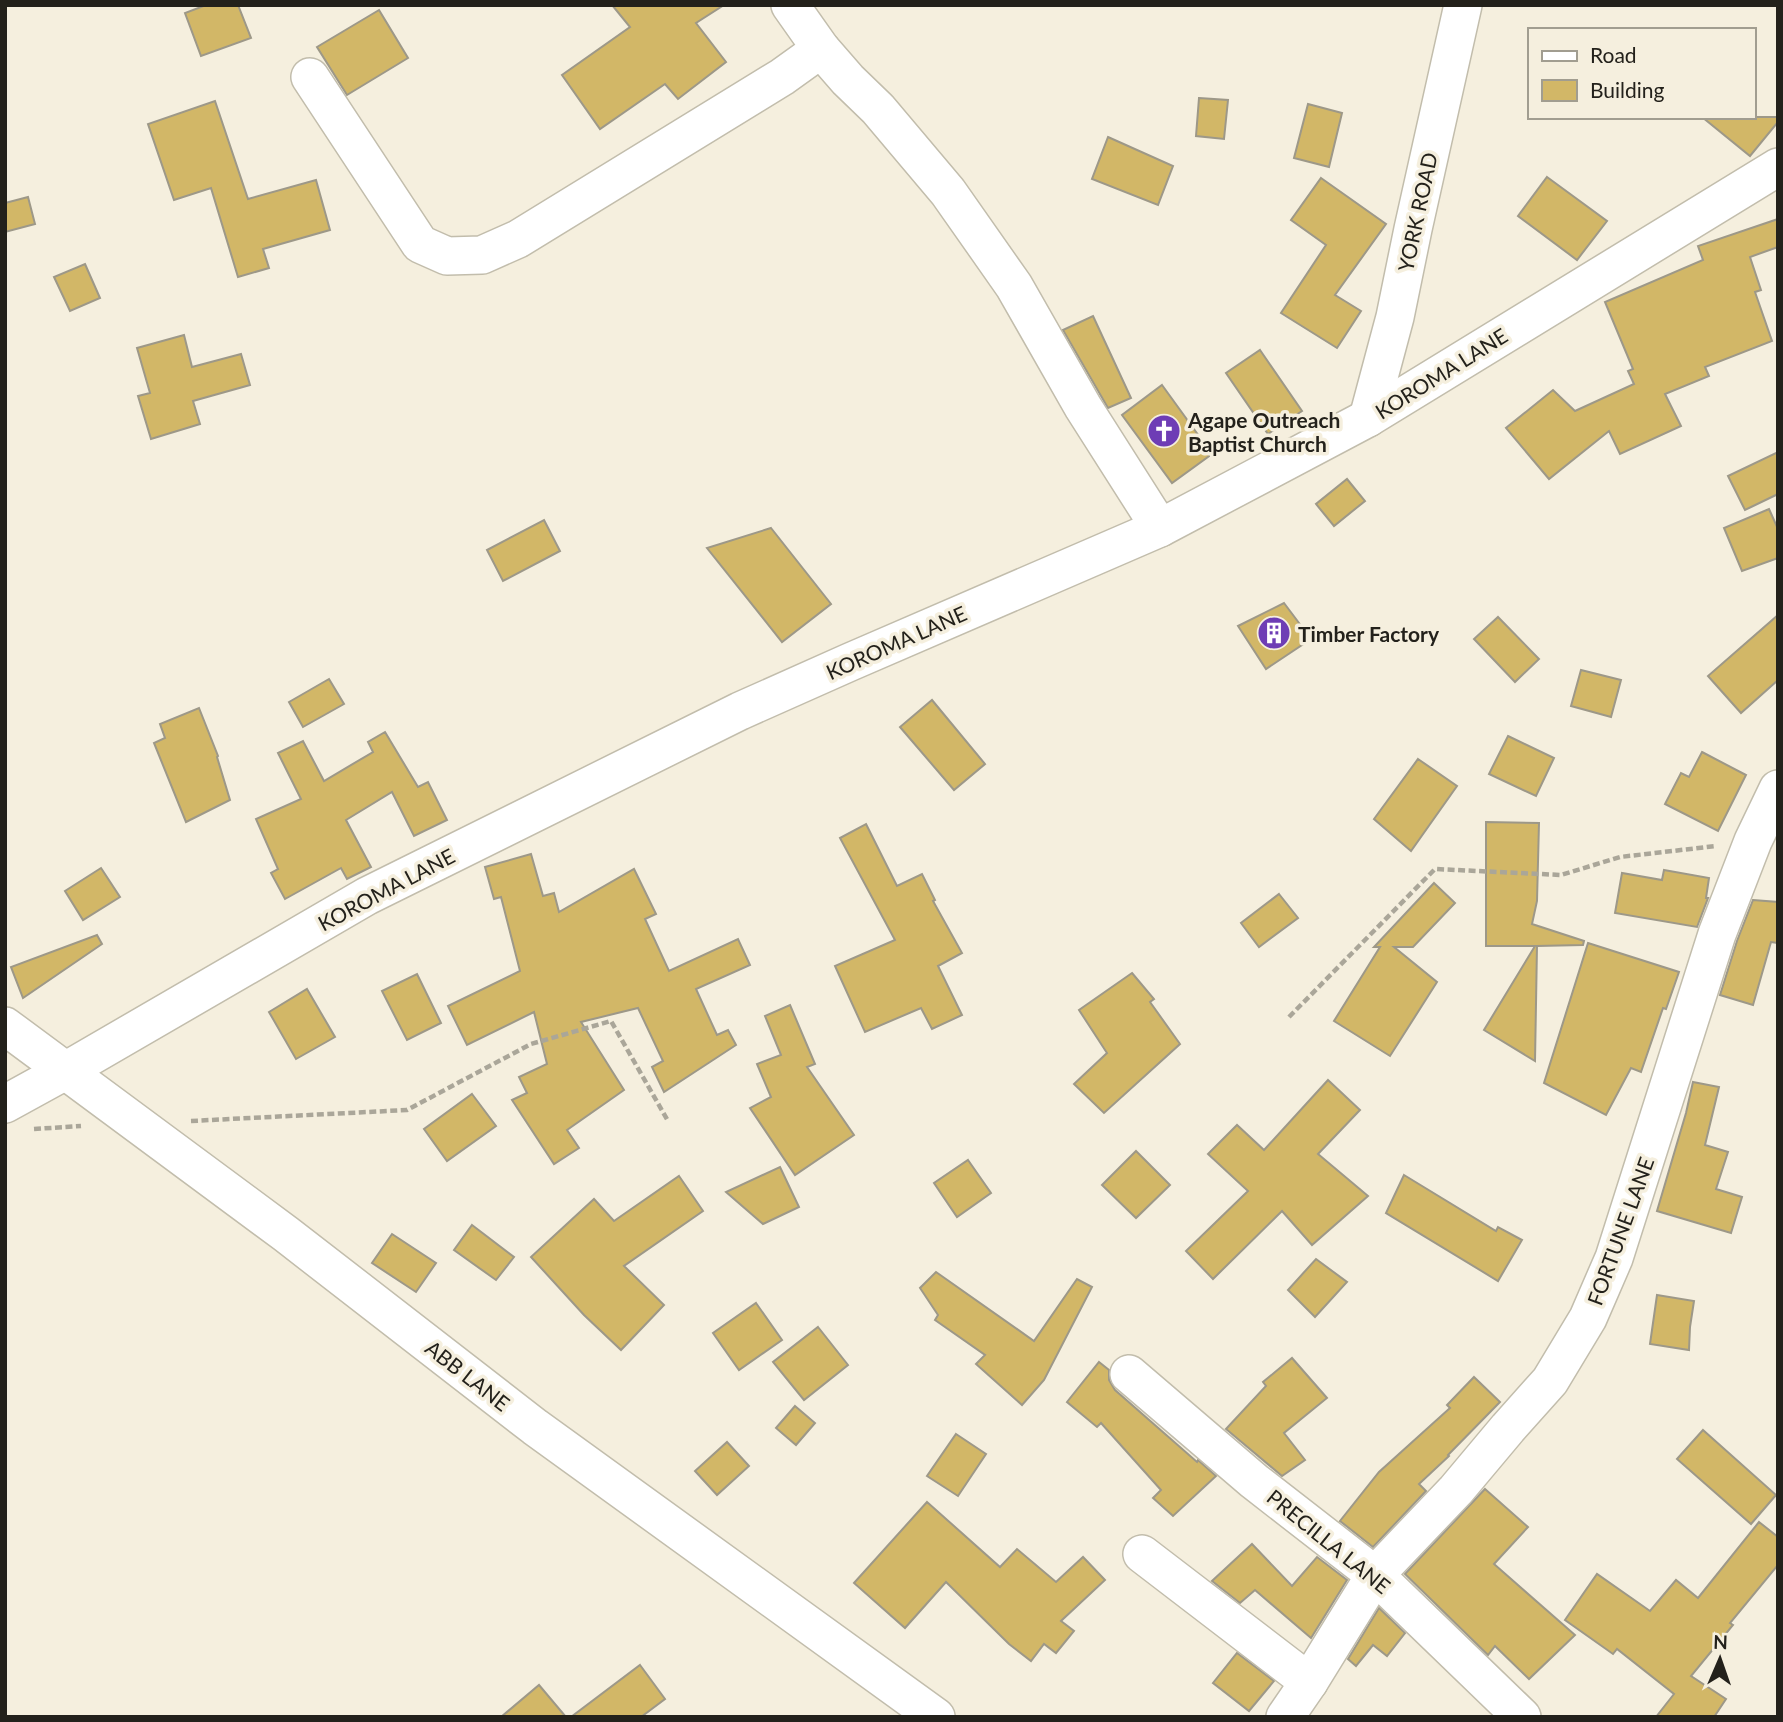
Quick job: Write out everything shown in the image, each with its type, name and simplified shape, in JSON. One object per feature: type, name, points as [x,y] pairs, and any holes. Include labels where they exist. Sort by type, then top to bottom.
[{"type":"street","points":[[790,5],[821,50],[878,109],[948,192],[1014,286],[1083,407],[1160,528]]},
{"type":"street","name":"YORK ROAD","points":[[1368,418],[1395,317],[1463,5]]},
{"type":"street","points":[[310,77],[420,244],[447,256],[482,256],[518,239],[782,77],[821,50]]},
{"type":"street","name":"KOROMA LANE","points":[[5,1104],[379,890],[740,711],[1160,528],[1368,418],[1778,167]]},
{"type":"street","name":"FORTUNE LANE","points":[[1285,1717],[1375,1576],[1456,1490],[1550,1381],[1588,1318],[1614,1258],[1717,934],[1753,841],[1778,789]]},
{"type":"street","name":"ABB LANE","points":[[5,1026],[286,1234],[535,1427],[936,1717]]},
{"type":"street","name":"PRECILLA LANE","points":[[1129,1374],[1254,1480],[1375,1576],[1522,1717]]},
{"type":"street","points":[[1142,1554],[1309,1682]]},
{"type":"path","points":[[1289,1017],[1435,869],[1562,875],[1620,857],[1753,841]]},
{"type":"path","points":[[191,1121],[407,1110],[531,1044],[611,1021],[667,1121]]},
{"type":"path","points":[[32,1129],[84,1126]]},
{"type":"building","points":[[206,5],[238,5],[251,38],[201,56],[185,13]]},
{"type":"building","points":[[612,5],[724,5],[696,23],[726,62],[678,99],[665,84],[600,129],[562,75],[630,27]]},
{"type":"building","points":[[379,10],[408,58],[347,95],[317,47]]},
{"type":"building","points":[[1199,98],[1228,100],[1224,139],[1196,136]]},
{"type":"building","points":[[215,101],[248,199],[316,180],[330,230],[263,249],[269,268],[238,277],[211,188],[174,200],[148,124]]},
{"type":"building","points":[[1308,104],[1342,113],[1329,167],[1294,158]]},
{"type":"building","points":[[1778,117],[1778,122],[1750,156],[1704,119]]},
{"type":"building","points":[[1108,137],[1173,166],[1158,205],[1092,179]]},
{"type":"building","points":[[1547,177],[1607,221],[1577,260],[1518,216]]},
{"type":"building","points":[[1321,178],[1386,224],[1335,295],[1361,311],[1337,348],[1281,313],[1326,245],[1291,220]]},
{"type":"building","points":[[28,197],[35,224],[5,232],[5,203]]},
{"type":"building","points":[[1778,219],[1778,247],[1750,257],[1761,290],[1755,292],[1772,341],[1705,367],[1709,376],[1665,394],[1681,426],[1620,454],[1609,431],[1549,479],[1506,428],[1553,390],[1575,411],[1634,384],[1628,371],[1633,369],[1605,302],[1703,260],[1698,246]]},
{"type":"building","points":[[85,264],[100,298],[70,311],[54,277]]},
{"type":"building","points":[[1093,316],[1131,398],[1108,408],[1063,330]]},
{"type":"building","points":[[184,335],[192,367],[241,354],[250,385],[193,401],[200,424],[151,439],[138,396],[150,393],[137,348]]},
{"type":"building","points":[[1260,350],[1302,411],[1268,434],[1226,373]]},
{"type":"building","name":"Agape Outreach Baptist Church","points":[[1162,385],[1212,454],[1172,483],[1122,415]]},
{"type":"building","points":[[1778,452],[1778,494],[1745,510],[1728,476]]},
{"type":"building","points":[[1347,479],[1365,501],[1334,526],[1316,504]]},
{"type":"building","points":[[1769,509],[1778,529],[1778,558],[1742,571],[1724,528]]},
{"type":"building","points":[[544,520],[560,551],[503,581],[487,550]]},
{"type":"building","points":[[771,528],[831,604],[782,642],[707,548]]},
{"type":"building","name":"Timber Factory","points":[[1284,603],[1311,639],[1266,669],[1238,626]]},
{"type":"building","points":[[1778,615],[1778,680],[1741,713],[1708,676]]},
{"type":"building","points":[[1498,617],[1539,659],[1515,682],[1474,639]]},
{"type":"building","points":[[1581,670],[1621,680],[1611,717],[1571,706]]},
{"type":"building","points":[[329,679],[344,704],[303,727],[289,702]]},
{"type":"building","points":[[932,700],[985,764],[954,790],[900,727]]},
{"type":"building","points":[[199,708],[218,756],[230,800],[186,822],[154,743],[165,738],[160,724]]},
{"type":"building","points":[[385,732],[418,787],[428,782],[447,820],[414,836],[392,792],[346,820],[371,867],[347,879],[341,868],[285,899],[271,873],[278,869],[256,819],[301,799],[278,753],[303,741],[324,781],[373,752],[368,742]]},
{"type":"building","points":[[1508,736],[1554,758],[1536,796],[1489,774]]},
{"type":"building","points":[[1702,752],[1746,775],[1718,831],[1665,804],[1681,773],[1689,777]]},
{"type":"building","points":[[1418,759],[1457,786],[1411,851],[1374,819]]},
{"type":"building","points":[[1486,822],[1539,823],[1537,901],[1532,924],[1584,941],[1583,945],[1537,946],[1535,1061],[1484,1030],[1535,946],[1486,946]]},
{"type":"building","points":[[866,824],[897,886],[922,874],[935,900],[933,901],[962,953],[938,966],[962,1015],[932,1029],[921,1008],[865,1032],[835,966],[895,940],[840,838]]},
{"type":"building","points":[[531,854],[543,896],[554,893],[559,912],[634,869],[656,914],[645,919],[669,971],[738,939],[750,965],[696,989],[717,1035],[728,1030],[736,1045],[664,1092],[652,1067],[663,1061],[638,1008],[581,1022],[624,1090],[567,1130],[579,1148],[554,1164],[512,1100],[527,1093],[519,1077],[547,1064],[534,1012],[467,1045],[448,1006],[520,971],[501,897],[494,899],[485,867]]},
{"type":"building","points":[[101,868],[120,897],[83,920],[65,891]]},
{"type":"building","points":[[1664,870],[1709,878],[1708,898],[1697,927],[1615,913],[1622,873],[1662,880]]},
{"type":"building","points":[[1434,883],[1455,903],[1413,947],[1394,947],[1437,982],[1390,1056],[1334,1021],[1380,947],[1374,947]]},
{"type":"building","points":[[1279,894],[1298,918],[1259,947],[1241,923]]},
{"type":"building","points":[[1753,900],[1778,902],[1778,943],[1771,942],[1753,1005],[1720,995]]},
{"type":"building","points":[[97,935],[102,944],[23,998],[11,967]]},
{"type":"building","points":[[1588,943],[1679,972],[1666,1009],[1663,1008],[1641,1072],[1631,1068],[1606,1115],[1544,1083]]},
{"type":"building","points":[[1132,973],[1154,999],[1150,1002],[1180,1044],[1104,1113],[1074,1084],[1107,1053],[1079,1010]]},
{"type":"building","points":[[417,974],[441,1023],[407,1040],[382,991]]},
{"type":"building","points":[[307,989],[335,1037],[296,1059],[269,1012]]},
{"type":"building","points":[[790,1005],[815,1064],[807,1067],[854,1135],[795,1175],[750,1108],[771,1097],[757,1064],[781,1055],[765,1016]]},
{"type":"building","points":[[1328,1080],[1360,1110],[1318,1154],[1368,1196],[1312,1245],[1282,1211],[1213,1279],[1186,1251],[1248,1191],[1208,1154],[1237,1125],[1264,1150]]},
{"type":"building","points":[[1693,1082],[1719,1087],[1705,1145],[1728,1152],[1716,1189],[1742,1197],[1731,1233],[1657,1211]]},
{"type":"building","points":[[472,1094],[496,1126],[447,1161],[424,1129]]},
{"type":"building","points":[[1136,1151],[1170,1185],[1136,1218],[1102,1185]]},
{"type":"building","points":[[968,1160],[991,1193],[957,1217],[934,1183]]},
{"type":"building","points":[[780,1167],[799,1207],[763,1224],[726,1192]]},
{"type":"building","points":[[1404,1175],[1496,1231],[1498,1227],[1522,1240],[1498,1281],[1386,1213]]},
{"type":"building","points":[[679,1176],[703,1211],[624,1266],[664,1305],[621,1350],[584,1315],[531,1257],[594,1199],[614,1221]]},
{"type":"building","points":[[472,1225],[514,1257],[496,1280],[454,1250]]},
{"type":"building","points":[[392,1234],[436,1263],[416,1292],[372,1263]]},
{"type":"building","points":[[1316,1259],[1347,1282],[1315,1317],[1288,1290]]},
{"type":"building","points":[[936,1272],[1034,1341],[1077,1279],[1092,1287],[1044,1380],[1022,1405],[976,1364],[985,1355],[935,1320],[938,1315],[920,1288]]},
{"type":"building","points":[[1657,1295],[1694,1301],[1689,1350],[1650,1344]]},
{"type":"building","points":[[756,1303],[782,1340],[739,1370],[713,1333]]},
{"type":"building","points":[[818,1327],[848,1365],[804,1400],[773,1362]]},
{"type":"building","points":[[1292,1358],[1327,1398],[1284,1433],[1305,1460],[1282,1476],[1226,1429],[1266,1386],[1263,1382]]},
{"type":"building","points":[[1099,1362],[1109,1370],[1109,1380],[1115,1390],[1216,1476],[1173,1516],[1153,1498],[1161,1490],[1101,1423],[1097,1427],[1067,1402]]},
{"type":"building","points":[[1474,1377],[1500,1402],[1419,1484],[1426,1491],[1373,1547],[1340,1521],[1379,1472],[1450,1408],[1447,1405]]},
{"type":"building","points":[[795,1406],[815,1423],[796,1445],[776,1428]]},
{"type":"building","points":[[1703,1430],[1776,1495],[1751,1524],[1677,1459]]},
{"type":"building","points":[[956,1434],[986,1454],[958,1496],[927,1476]]},
{"type":"building","points":[[727,1442],[749,1466],[717,1495],[695,1471]]},
{"type":"building","points":[[1485,1489],[1528,1527],[1494,1564],[1575,1635],[1529,1679],[1495,1646],[1488,1655],[1405,1574]]},
{"type":"building","points":[[927,1502],[1000,1567],[1017,1549],[1056,1582],[1083,1557],[1105,1580],[1061,1621],[1074,1631],[1056,1653],[1044,1644],[1031,1661],[1009,1644],[946,1582],[905,1628],[854,1583]]},
{"type":"building","points":[[1759,1522],[1778,1537],[1778,1565],[1691,1676],[1726,1699],[1714,1717],[1656,1717],[1674,1694],[1617,1649],[1613,1654],[1565,1620],[1597,1574],[1650,1611],[1676,1580],[1698,1598]]},
{"type":"building","points":[[1252,1544],[1292,1586],[1317,1557],[1347,1580],[1311,1638],[1255,1590],[1240,1603],[1212,1581]]},
{"type":"building","points":[[1379,1608],[1405,1633],[1387,1656],[1373,1645],[1356,1666],[1348,1659]]},
{"type":"building","points":[[1237,1653],[1274,1681],[1249,1711],[1213,1683]]},
{"type":"building","points":[[640,1665],[665,1699],[641,1717],[571,1717]]},
{"type":"building","points":[[539,1685],[566,1717],[501,1717]]},
{"type":"place","name":"Agape Outreach Baptist Church","points":[[1164,431]]},
{"type":"place","name":"Timber Factory","points":[[1274,633]]}]
